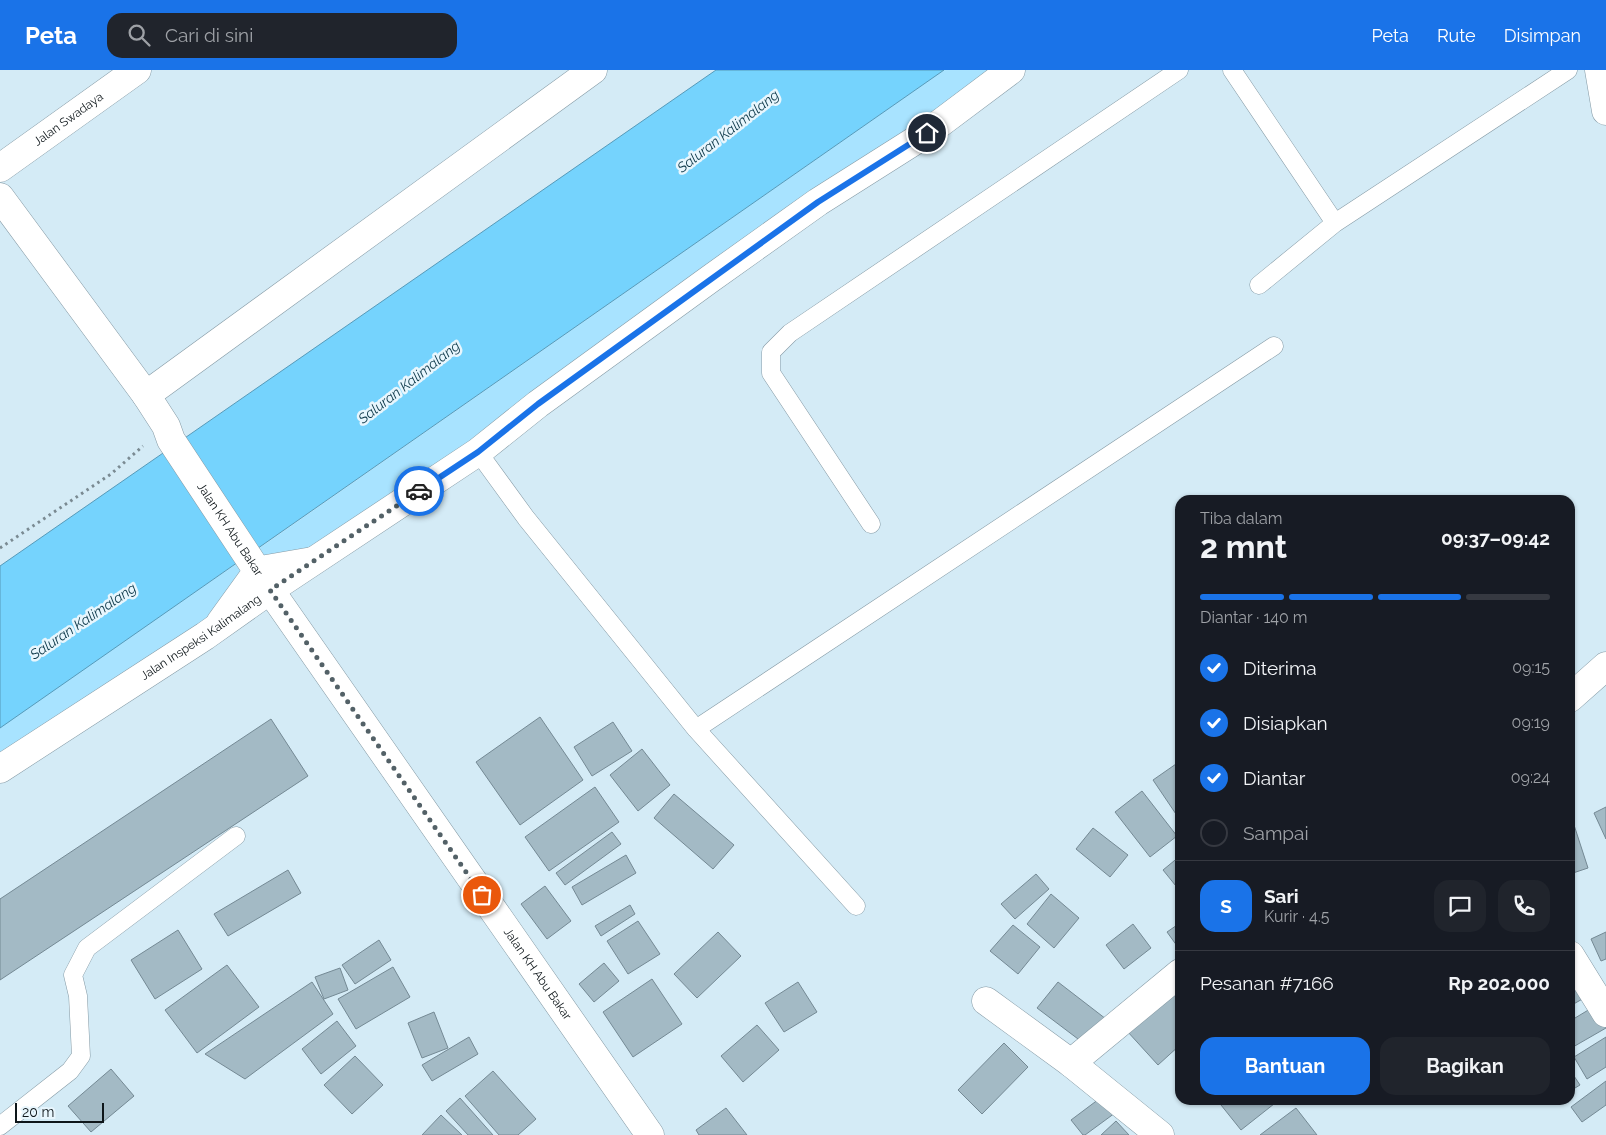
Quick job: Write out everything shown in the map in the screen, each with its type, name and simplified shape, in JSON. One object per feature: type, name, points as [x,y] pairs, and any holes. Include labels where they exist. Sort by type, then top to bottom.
[{"type":"street","name":"Jalan Swadaya","points":[[0,168],[137,70]]},
{"type":"street","points":[[146,395],[593,70]]},
{"type":"street","name":"Jalan Inspeksi Kalimalang","points":[[0,769],[205,636],[270,590],[478,452],[538,404],[818,202],[927,133],[1011,70]]},
{"type":"street","points":[[1599,70],[1606,111]]},
{"type":"street","name":"Jalan KH Abu Bakar","points":[[0,196],[146,395],[168,433],[270,590],[650,1135]]},
{"type":"street","points":[[1575,694],[1606,666]]},
{"type":"street","points":[[1575,963],[1606,1013]]},
{"type":"street","points":[[1071,1063],[1175,977]]},
{"type":"street","points":[[986,1001],[1071,1063],[1160,1135]]},
{"type":"lane","points":[[871,524],[772,373],[771,352],[790,333],[1179,70]]},
{"type":"lane","points":[[1232,70],[1335,223]]},
{"type":"lane","points":[[1259,285],[1335,223],[1568,70]]},
{"type":"lane","points":[[696,729],[1274,346]]},
{"type":"lane","points":[[478,452],[526,518],[696,729],[856,906]]},
{"type":"lane","points":[[205,636],[255,566],[325,554]]},
{"type":"lane","points":[[0,1126],[70,1071],[81,1056],[78,996],[73,975],[87,948],[236,836]]},
{"type":"path","points":[[0,548],[168,433]]},
{"type":"shaded area","points":[[944,70],[1012,70],[325,554],[255,567],[205,636],[0,769],[0,725],[248,556]]},
{"type":"water","name":"Saluran Kalimalang","points":[[716,70],[944,70],[0,728],[0,566]]},
{"type":"building","points":[[540,717],[583,780],[520,825],[476,762]]},
{"type":"building","points":[[271,719],[308,776],[0,980],[0,899]]},
{"type":"building","points":[[613,722],[632,751],[592,776],[574,747]]},
{"type":"building","points":[[642,749],[670,785],[638,811],[610,775]]},
{"type":"building","points":[[1175,765],[1175,813],[1153,780]]},
{"type":"building","points":[[595,787],[619,822],[549,871],[525,837]]},
{"type":"building","points":[[1142,791],[1175,833],[1175,838],[1150,857],[1115,812]]},
{"type":"building","points":[[674,794],[734,845],[713,869],[654,818]]},
{"type":"building","points":[[1606,807],[1606,839],[1594,813]]},
{"type":"building","points":[[1093,828],[1128,855],[1110,877],[1076,849]]},
{"type":"building","points":[[1575,828],[1588,868],[1575,872]]},
{"type":"building","points":[[612,832],[621,844],[565,885],[556,873]]},
{"type":"building","points":[[626,855],[636,873],[582,905],[572,887]]},
{"type":"building","points":[[1175,860],[1175,885],[1163,870]]},
{"type":"building","points":[[288,870],[301,893],[228,936],[214,914]]},
{"type":"building","points":[[1036,874],[1049,889],[1015,919],[1001,904]]},
{"type":"building","points":[[545,886],[571,921],[547,939],[521,904]]},
{"type":"building","points":[[1051,894],[1079,918],[1054,948],[1027,924]]},
{"type":"building","points":[[630,905],[635,914],[601,936],[595,926]]},
{"type":"building","points":[[638,921],[660,954],[628,974],[607,941]]},
{"type":"building","points":[[1133,924],[1151,948],[1124,969],[1106,945]]},
{"type":"building","points":[[1013,925],[1040,947],[1018,974],[990,951]]},
{"type":"building","points":[[1175,926],[1175,943],[1167,932]]},
{"type":"building","points":[[178,930],[202,969],[155,999],[131,960]]},
{"type":"building","points":[[718,932],[741,956],[697,998],[674,974]]},
{"type":"building","points":[[1606,932],[1606,959],[1601,961],[1591,939]]},
{"type":"building","points":[[379,940],[391,960],[355,984],[342,965]]},
{"type":"building","points":[[604,963],[619,981],[594,1002],[579,984]]},
{"type":"building","points":[[227,965],[259,1007],[197,1053],[165,1010]]},
{"type":"building","points":[[393,967],[410,997],[356,1029],[338,999]]},
{"type":"building","points":[[340,968],[348,990],[324,999],[315,977]]},
{"type":"building","points":[[1575,976],[1586,997],[1575,1003]]},
{"type":"building","points":[[652,979],[682,1024],[633,1057],[603,1012]]},
{"type":"building","points":[[312,982],[333,1014],[245,1079],[205,1054]]},
{"type":"building","points":[[798,982],[817,1012],[784,1032],[765,1003]]},
{"type":"building","points":[[1058,982],[1106,1019],[1086,1045],[1037,1008]]},
{"type":"building","points":[[1175,988],[1175,1050],[1158,1065],[1127,1031]]},
{"type":"building","points":[[1595,1006],[1606,1028],[1575,1046],[1575,1018]]},
{"type":"building","points":[[434,1012],[448,1048],[422,1058],[408,1023]]},
{"type":"building","points":[[337,1021],[356,1046],[321,1074],[302,1049]]},
{"type":"building","points":[[757,1025],[779,1050],[743,1082],[721,1056]]},
{"type":"building","points":[[469,1037],[478,1054],[432,1081],[422,1065]]},
{"type":"building","points":[[1606,1037],[1606,1067],[1587,1079],[1575,1056]]},
{"type":"building","points":[[1004,1043],[1028,1067],[982,1114],[958,1090]]},
{"type":"building","points":[[355,1056],[383,1085],[352,1114],[324,1085]]},
{"type":"building","points":[[111,1069],[134,1096],[91,1132],[68,1106]]},
{"type":"building","points":[[493,1071],[536,1119],[518,1135],[499,1135],[465,1096]]},
{"type":"building","points":[[1575,1078],[1580,1085],[1575,1088]]},
{"type":"building","points":[[1606,1081],[1606,1105],[1582,1122],[1571,1107]]},
{"type":"building","points":[[1103,1096],[1115,1113],[1083,1135],[1071,1120]]},
{"type":"building","points":[[460,1098],[493,1135],[468,1135],[446,1111]]},
{"type":"building","points":[[1221,1105],[1273,1105],[1241,1130]]},
{"type":"building","points":[[726,1108],[747,1135],[699,1135],[696,1130]]},
{"type":"building","points":[[1296,1108],[1317,1135],[1260,1135]]},
{"type":"building","points":[[441,1115],[462,1135],[422,1135]]},
{"type":"building","points":[[1116,1121],[1129,1135],[1101,1135]]},
{"type":"way so far","points":[[419,491],[270,590],[482,895]]},
{"type":"route","points":[[419,491],[478,452],[538,404],[818,202],[927,133]]}]
